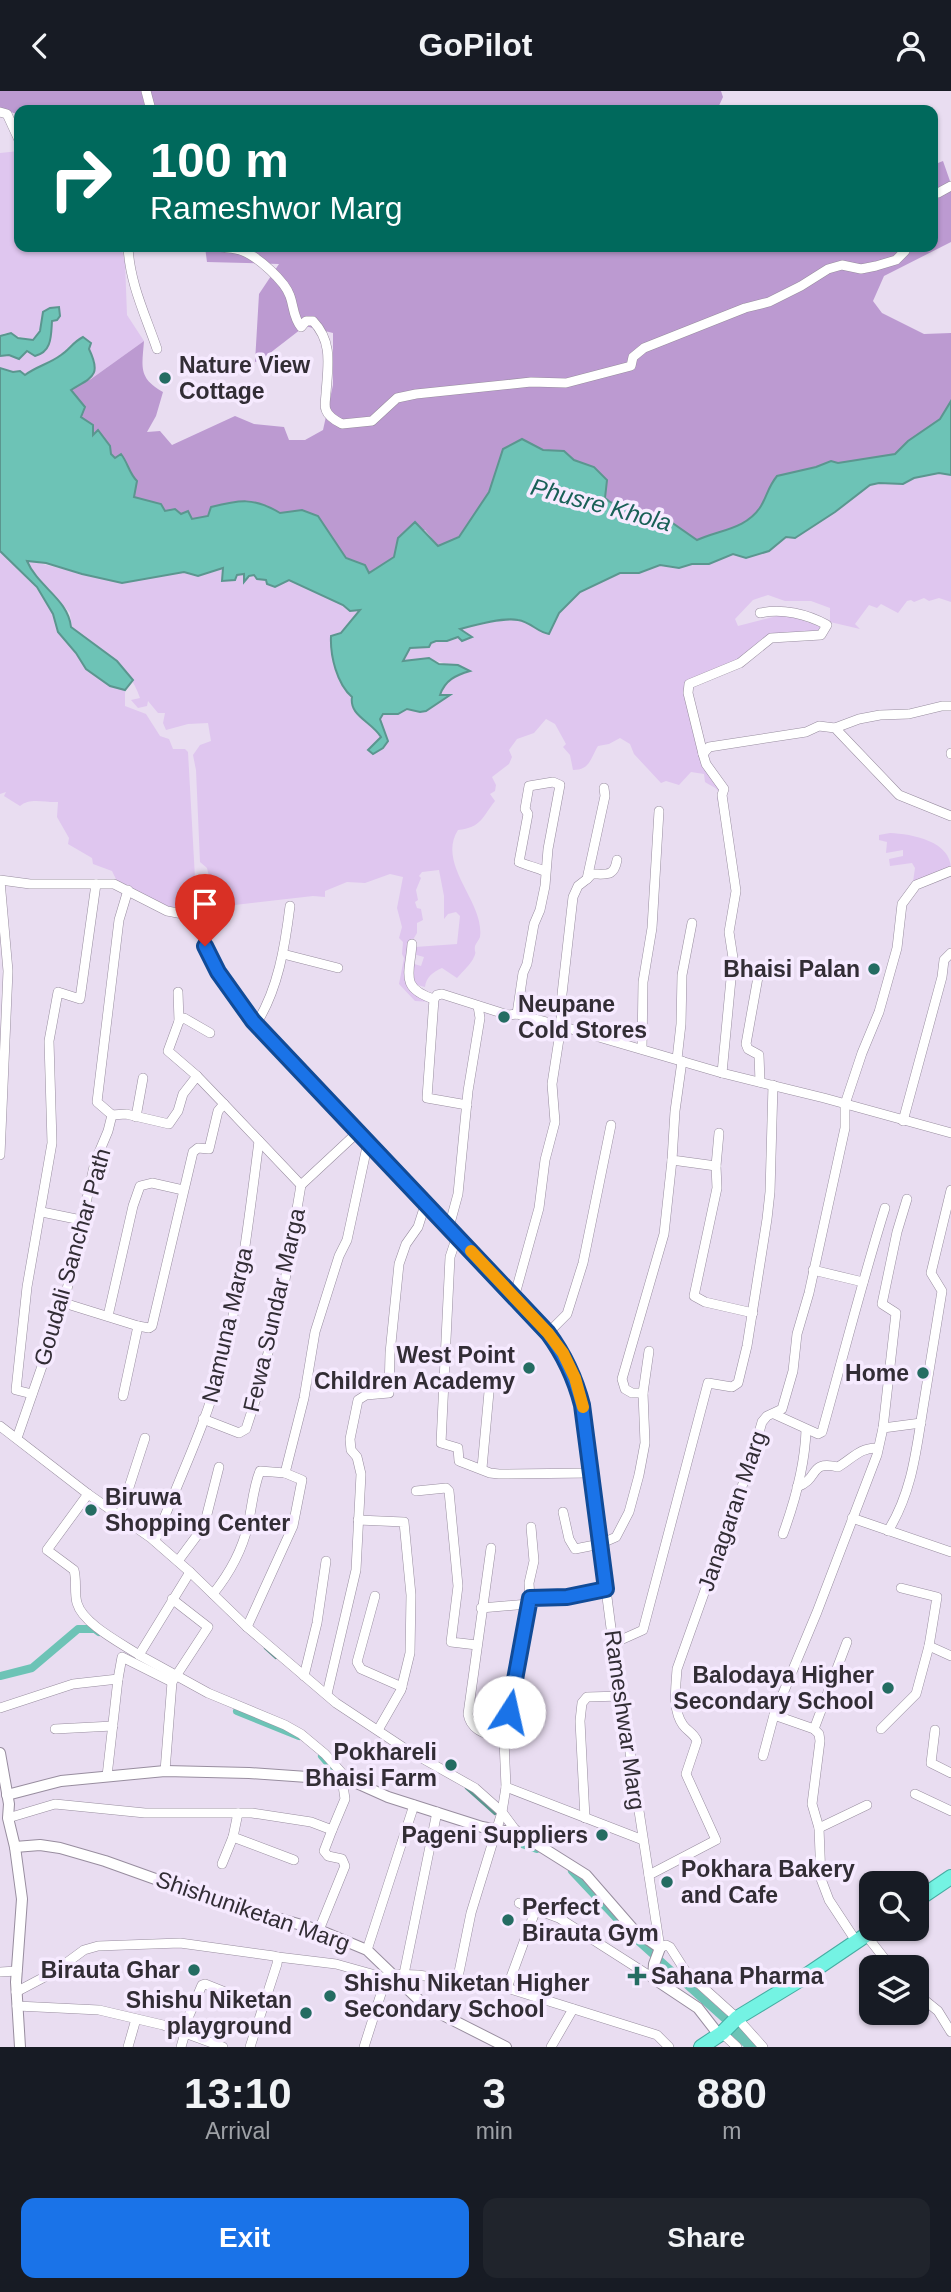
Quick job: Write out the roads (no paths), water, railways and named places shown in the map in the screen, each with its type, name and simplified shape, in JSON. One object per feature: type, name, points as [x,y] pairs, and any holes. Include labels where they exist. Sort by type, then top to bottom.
[{"type":"highway","points":[[929,1892],[951,1877]]},
{"type":"highway","points":[[701,2047],[722,2033],[737,2018],[798,1982],[859,1939]]},
{"type":"street","points":[[0,112],[7,114],[14,130]]},
{"type":"street","points":[[128,252],[130,272],[158,349]]},
{"type":"street","points":[[245,252],[272,272],[290,294],[293,314],[301,327],[306,321],[313,321],[323,332],[328,368],[326,409],[331,417],[342,424],[372,421],[397,398],[416,394],[531,382],[566,383],[623,369],[631,366],[633,357],[645,348],[745,308],[769,302],[828,269],[842,265],[861,269],[896,260],[904,252]]},
{"type":"street","points":[[722,1073],[733,958],[730,932],[736,891],[722,795],[724,789],[706,764],[688,694],[689,684],[740,663],[771,638],[821,635],[827,625],[785,610],[760,613]]},
{"type":"street","points":[[703,754],[709,747],[806,732],[819,726],[835,728],[870,717],[909,714],[951,706]]},
{"type":"street","points":[[835,728],[899,796],[951,815]]},
{"type":"street","points":[[517,1014],[520,988],[546,873],[559,785],[553,782],[529,786],[525,809],[528,814],[519,862],[546,873]]},
{"type":"street","points":[[587,879],[605,796],[604,788]]},
{"type":"street","points":[[642,1049],[643,982],[658,868],[656,844],[659,811]]},
{"type":"street","points":[[514,1298],[538,1208],[545,1160],[555,1122],[552,1084],[561,1025],[573,897],[578,886],[592,874],[612,873],[616,869],[617,860]]},
{"type":"street","name":"Janagaran Marg","points":[[649,1875],[716,1840],[686,1774],[697,1741],[679,1716],[675,1693],[677,1669],[750,1464],[762,1422],[767,1416],[782,1409],[793,1371],[797,1334],[845,1128],[845,1104],[879,1013],[897,948],[902,904],[916,885],[951,871]]},
{"type":"street","points":[[0,881],[8,971],[0,1155]]},
{"type":"street","name":"Rameshwar Marg","points":[[0,881],[30,884],[114,884],[167,911],[183,914],[193,912],[218,972],[256,1024],[426,1202],[548,1333],[563,1353],[575,1378],[582,1405],[621,1696],[660,1948]]},
{"type":"street","points":[[32,1394],[16,1390],[27,1287],[52,1143],[48,1065],[53,1012],[58,992],[80,999],[96,884]]},
{"type":"street","points":[[128,890],[119,920],[97,1102],[112,1115],[169,1124],[178,1111],[183,1094],[197,1076]]},
{"type":"street","points":[[256,1024],[266,1008],[283,954],[290,906]]},
{"type":"street","points":[[643,1393],[632,1393],[625,1389],[622,1379],[652,1283],[664,1234],[680,1060],[682,975],[692,923]]},
{"type":"street","points":[[412,944],[407,974],[410,984],[421,996],[434,999]]},
{"type":"street","points":[[903,1121],[942,977],[944,960],[951,953]]},
{"type":"street","points":[[283,954],[338,968]]},
{"type":"street","points":[[758,977],[746,1044],[748,1049],[759,1055],[760,1082]]},
{"type":"street","points":[[178,992],[179,1021],[168,1051],[197,1076],[301,1185],[358,1132]]},
{"type":"street","points":[[467,1105],[427,1098],[434,999],[437,995],[508,1015],[517,1014],[561,1025],[722,1073],[951,1133]]},
{"type":"street","points":[[449,1227],[458,1194],[467,1105],[480,1018],[478,1006]]},
{"type":"street","points":[[179,1021],[184,1018],[210,1033]]},
{"type":"street","points":[[136,1117],[143,1078]]},
{"type":"street","points":[[614,1643],[643,1630],[708,1383],[732,1387],[738,1383],[753,1313],[770,1192],[773,1085]]},
{"type":"street","points":[[64,1303],[138,1326],[152,1326],[193,1152],[198,1148],[209,1149],[218,1111],[224,1104]]},
{"type":"street","name":"Goudali Sanchar Path","points":[[17,1438],[64,1303],[95,1162],[112,1115]]},
{"type":"street","points":[[548,1333],[567,1314],[583,1263],[611,1125]]},
{"type":"street","points":[[719,1133],[717,1188],[694,1296],[705,1302],[753,1313]]},
{"type":"street","name":"Namuna Marga","points":[[155,1541],[204,1419],[221,1368],[248,1229],[259,1141]]},
{"type":"street","points":[[285,1473],[304,1398],[315,1332],[339,1256],[347,1240],[368,1142]]},
{"type":"street","points":[[672,1160],[716,1166]]},
{"type":"street","points":[[108,1316],[140,1186],[152,1183],[183,1190]]},
{"type":"street","name":"Fewa Sundar Marga","points":[[204,1419],[240,1433],[246,1430],[261,1383],[285,1280],[301,1185]]},
{"type":"street","points":[[888,1531],[908,1492],[916,1456],[942,1291],[931,1273],[951,1190]]},
{"type":"street","points":[[763,1756],[774,1715],[817,1612],[878,1448],[883,1428],[896,1313],[882,1304],[907,1199]]},
{"type":"street","points":[[327,1694],[356,1570],[360,1474],[350,1439],[358,1400],[366,1395],[389,1393],[399,1264],[406,1244],[418,1227],[426,1202]]},
{"type":"street","points":[[774,1414],[806,1430],[818,1434],[822,1432],[885,1208]]},
{"type":"street","points":[[42,1212],[81,1220]]},
{"type":"street","points":[[457,1236],[450,1257],[440,1440],[443,1446],[458,1448],[459,1461],[490,1473],[590,1473]]},
{"type":"street","points":[[813,1271],[863,1282]]},
{"type":"street","points":[[123,1396],[138,1326]]},
{"type":"street","points":[[563,1512],[572,1547],[581,1549],[616,1537],[629,1512],[645,1443],[643,1393],[649,1351]]},
{"type":"street","points":[[482,1468],[489,1392]]},
{"type":"street","points":[[883,1428],[921,1423]]},
{"type":"street","points":[[0,1426],[86,1497],[120,1515],[155,1541],[247,1627],[336,1703],[404,1748],[475,1788],[502,1812],[507,1831]]},
{"type":"street","points":[[783,1534],[797,1487],[806,1430]]},
{"type":"street","points":[[120,1515],[145,1437]]},
{"type":"street","points":[[797,1487],[810,1479],[823,1464],[838,1467],[859,1451],[878,1448]]},
{"type":"street","points":[[178,1561],[204,1526],[219,1467]]},
{"type":"street","points":[[213,1594],[231,1571],[248,1528],[260,1471],[285,1473],[303,1480],[293,1526],[247,1627]]},
{"type":"street","points":[[416,1491],[446,1488],[449,1491],[458,1586],[451,1640],[453,1643],[477,1645]]},
{"type":"street","points":[[86,1497],[47,1550],[74,1570],[77,1604],[82,1613],[94,1625],[175,1678]]},
{"type":"street","points":[[852,1518],[951,1552]]},
{"type":"street","points":[[358,1520],[405,1523],[411,1607],[410,1653],[402,1687],[377,1730]]},
{"type":"street","points":[[457,1982],[471,1913],[507,1831],[502,1812],[506,1787],[504,1739],[529,1601],[529,1583],[534,1561],[531,1527]]},
{"type":"street","points":[[491,1548],[468,1714],[470,1723],[475,1728],[504,1739]]},
{"type":"street","points":[[304,1676],[317,1623],[326,1561]]},
{"type":"street","points":[[139,1655],[190,1572]]},
{"type":"street","points":[[881,1729],[916,1694],[929,1646],[937,1597],[901,1588]]},
{"type":"street","points":[[481,1608],[606,1589]]},
{"type":"street","points":[[375,1596],[357,1662],[361,1669],[402,1687]]},
{"type":"street","points":[[164,1771],[175,1678],[208,1627],[172,1599]]},
{"type":"street","points":[[814,1729],[846,1642]]},
{"type":"street","points":[[929,1646],[951,1655]]},
{"type":"street","points":[[107,1776],[122,1657],[301,1734],[341,1772],[345,1799],[324,1851],[327,1856],[342,1859],[345,1866],[318,1930]]},
{"type":"street","points":[[0,1708],[73,1684],[118,1679]]},
{"type":"street","points":[[585,1818],[580,1721],[582,1703],[587,1697],[621,1696]]},
{"type":"street","points":[[774,1715],[814,1729],[819,1734],[813,1804],[819,1828],[821,1879],[829,1900],[859,1929]]},
{"type":"street","points":[[55,1729],[113,1726]]},
{"type":"street","points":[[935,1730],[931,1763],[951,1773]]},
{"type":"street","points":[[0,1753],[5,1802],[22,1899],[16,1992],[20,2047]]},
{"type":"street","points":[[5,1802],[61,1781],[164,1771],[350,1780],[380,1794],[507,1831],[586,1875],[633,1929],[660,1948]]},
{"type":"street","points":[[506,1787],[643,1840]]},
{"type":"street","points":[[915,1794],[951,1811]]},
{"type":"street","points":[[8,1818],[55,1804],[145,1813],[252,1813],[311,1822],[332,1831]]},
{"type":"street","points":[[367,1950],[414,1805]]},
{"type":"street","points":[[819,1828],[867,1805]]},
{"type":"street","points":[[404,1974],[437,1812]]},
{"type":"street","points":[[222,1864],[233,1837],[238,1813]]},
{"type":"street","points":[[233,1837],[294,1860]]},
{"type":"street","name":"Shishuniketan Marg","points":[[15,1847],[40,1845],[60,1848],[214,1900],[318,1930],[367,1950],[388,1976],[431,2009],[506,2047]]},
{"type":"street","points":[[519,1903],[559,1919],[653,1978],[698,2008],[737,2047]]},
{"type":"street","points":[[507,1988],[536,1909]]},
{"type":"street","points":[[870,1941],[881,1955]]},
{"type":"street","points":[[16,1992],[54,1972],[84,1950],[98,1946],[180,1943],[336,1964],[388,1976],[404,1974],[507,1988],[657,2035],[669,2047]]},
{"type":"street","points":[[653,1978],[654,1964],[660,1948],[666,1945],[686,1972],[737,2018],[763,2047]]},
{"type":"street","points":[[250,2047],[278,1957]]},
{"type":"street","points":[[0,1972],[17,1971]]},
{"type":"street","points":[[364,2047],[388,1976]]},
{"type":"street","points":[[181,2047],[202,1985],[235,1996]]},
{"type":"street","points":[[929,2003],[939,2011],[951,2032]]},
{"type":"street","points":[[17,2006],[99,2010],[184,2032],[223,2047]]},
{"type":"street","points":[[551,2047],[573,2009]]},
{"type":"street","points":[[128,2047],[136,2019]]},
{"type":"water","points":[[59,307],[60,316],[52,321],[50,343],[45,351],[35,356],[27,351],[19,359],[9,355],[0,356],[0,336],[11,333],[18,338],[33,340],[40,331],[43,312]]},
{"type":"water","name":"Phusre Khola","points":[[83,337],[91,343],[89,349],[95,370],[93,375],[71,390],[85,407],[81,417],[93,425],[93,435],[98,430],[110,446],[111,454],[115,458],[121,454],[123,457],[137,481],[134,497],[161,504],[165,511],[175,509],[181,514],[188,511],[192,519],[208,516],[211,507],[246,501],[262,504],[280,513],[302,510],[318,516],[346,558],[365,565],[369,573],[394,557],[398,538],[415,522],[438,546],[459,537],[489,492],[503,449],[522,439],[543,450],[564,451],[574,460],[594,467],[607,480],[605,498],[610,502],[658,521],[671,522],[697,540],[748,520],[761,506],[777,476],[831,461],[838,463],[895,454],[908,441],[940,419],[951,401],[951,475],[939,473],[914,478],[903,484],[870,485],[795,538],[786,537],[769,551],[746,558],[733,554],[709,564],[692,564],[679,568],[660,565],[639,573],[620,573],[580,592],[559,613],[549,634],[523,621],[512,619],[460,629],[472,637],[462,641],[458,637],[436,641],[429,647],[410,648],[403,661],[429,658],[439,664],[458,665],[470,671],[448,682],[440,695],[450,695],[426,711],[407,709],[398,714],[383,714],[380,719],[388,741],[373,754],[368,750],[381,737],[354,709],[352,697],[338,677],[332,652],[331,636],[341,633],[360,610],[350,611],[343,605],[289,580],[275,587],[254,575],[244,582],[244,574],[237,575],[235,580],[222,581],[223,568],[198,576],[184,572],[122,583],[46,563],[27,561],[59,601],[69,617],[71,627],[117,661],[133,680],[125,690],[110,686],[86,669],[58,632],[53,614],[37,587],[0,551],[0,368],[20,371],[25,375],[64,353]]},
{"type":"waterway","points":[[0,1676],[32,1668],[78,1629],[95,1629],[99,1632]]},
{"type":"waterway","points":[[265,1648],[276,1658]]},
{"type":"waterway","points":[[237,1711],[299,1736]]},
{"type":"waterway","points":[[322,1756],[338,1775]]},
{"type":"waterway","points":[[466,1788],[495,1814]]},
{"type":"waterway","points":[[512,1834],[519,1842]]},
{"type":"waterway","points":[[501,1837],[537,1849]]},
{"type":"waterway","points":[[572,1871],[636,1939],[725,2019]]},
{"type":"waterway","points":[[734,2028],[754,2047]]},
{"type":"place","name":"Nature View Cottage","points":[[165,378]]},
{"type":"place","name":"Bhaisi Palan","points":[[874,969]]},
{"type":"place","name":"Neupane Cold Stores","points":[[504,1017]]},
{"type":"place","name":"West Point Children Academy","points":[[529,1368]]},
{"type":"place","name":"Home","points":[[923,1373]]},
{"type":"place","name":"Biruwa Shopping Center","points":[[91,1510]]},
{"type":"place","name":"Balodaya Higher Secondary School","points":[[888,1688]]},
{"type":"place","name":"Pokhareli Bhaisi Farm","points":[[451,1765]]},
{"type":"place","name":"Pageni Suppliers","points":[[602,1835]]},
{"type":"place","name":"Pokhara Bakery and Cafe","points":[[667,1882]]},
{"type":"place","name":"Perfect Birauta Gym","points":[[508,1920]]},
{"type":"place","name":"Birauta Ghar","points":[[194,1970]]},
{"type":"place","name":"Sahana Pharma","points":[[637,1976]]},
{"type":"place","name":"Shishu Niketan Higher Secondary School","points":[[330,1996]]},
{"type":"place","name":"Shishu Niketan playground","points":[[306,2013]]}]
